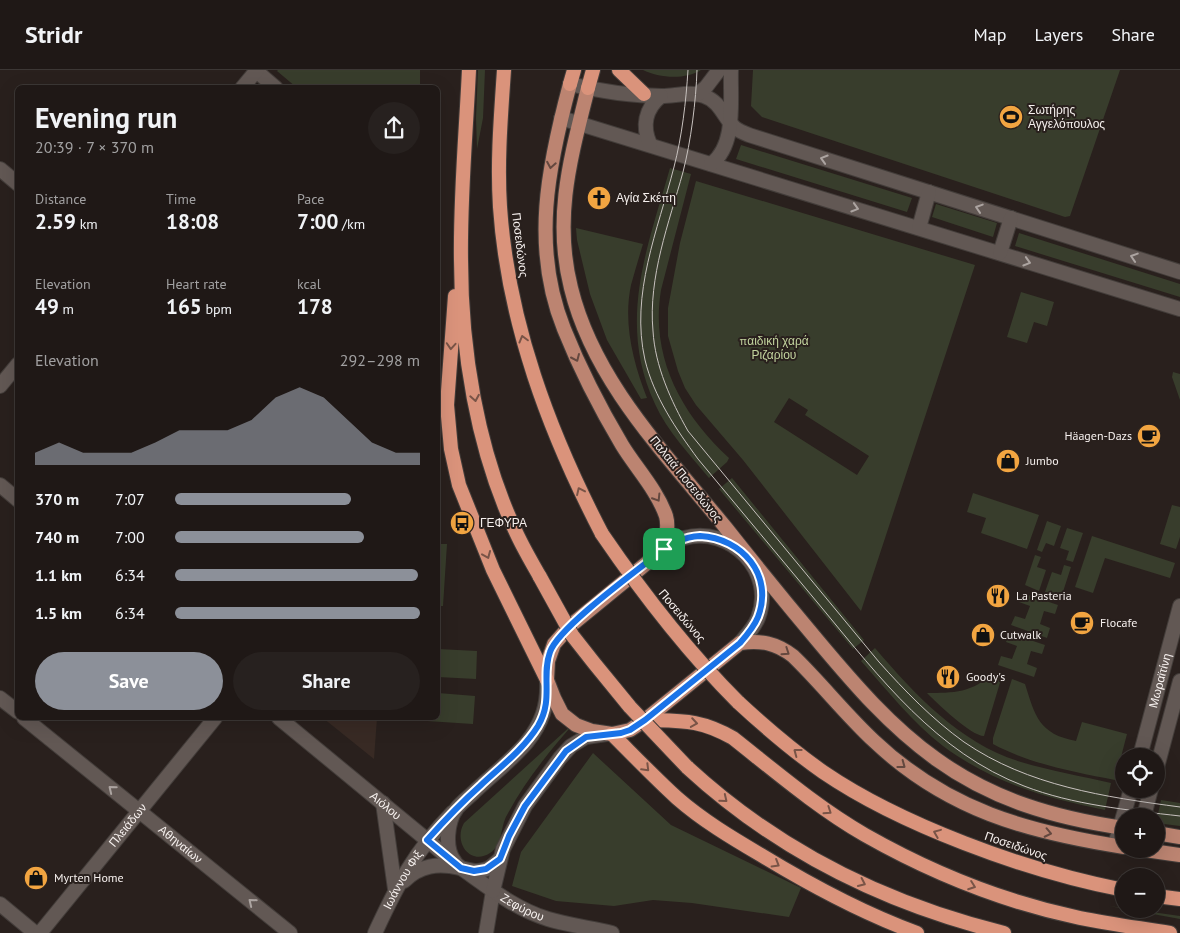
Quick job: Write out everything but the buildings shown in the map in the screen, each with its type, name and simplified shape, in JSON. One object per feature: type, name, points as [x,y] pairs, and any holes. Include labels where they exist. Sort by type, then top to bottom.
[{"type":"highway","points":[[469,70],[461,260],[462,302],[477,410],[491,466],[506,509],[515,530],[572,634],[630,707],[687,767],[750,819],[830,868],[907,904],[954,920],[1004,933]]},
{"type":"highway","name":"Ποσειδώνος","points":[[504,70],[499,165],[500,206],[509,282],[529,362],[541,400],[580,492],[602,534],[639,588],[711,675],[738,702],[790,747],[824,772],[901,817],[1002,858],[1066,878],[1115,888]]},
{"type":"highway","points":[[499,165],[511,70]]},
{"type":"highway","points":[[588,88],[592,70]]},
{"type":"highway","points":[[619,70],[644,94]]},
{"type":"highway","points":[[463,193],[447,405],[451,449],[459,485],[472,520],[493,570],[547,680]]},
{"type":"highway","points":[[645,720],[692,722],[721,731],[733,738],[814,802],[865,835],[932,870],[968,885],[1022,903],[1080,918],[1170,933]]},
{"type":"highway","points":[[612,734],[677,798],[732,838],[798,878],[856,908],[918,933]]},
{"type":"highway","points":[[1165,897],[1180,899]]},
{"type":"main road","points":[[572,77],[550,171],[545,210],[546,250],[552,290],[563,328],[599,406],[661,504],[667,526],[664,549],[570,626],[554,644],[550,652],[547,680],[562,714],[569,721],[584,729],[612,734],[630,730],[740,643],[765,642],[787,651],[874,741],[895,760],[940,791],[969,806],[1019,825],[1046,833],[1115,845]]},
{"type":"main road","name":"Παλαιά Ποσειδώνος","points":[[588,88],[568,173],[563,213],[564,248],[570,286],[581,323],[597,357],[615,387],[690,486],[861,692],[898,728],[937,760],[980,786],[1050,814],[1115,827]]},
{"type":"main road","points":[[1165,835],[1180,837]]},
{"type":"main road","points":[[1165,852],[1180,854]]},
{"type":"street","points":[[244,85],[256,70],[273,85]]},
{"type":"street","points":[[698,94],[719,70]]},
{"type":"street","points":[[711,164],[723,152],[729,133],[731,70]]},
{"type":"street","points":[[572,77],[588,88],[661,96],[698,94],[714,100],[730,122],[738,130],[749,135],[1180,272]]},
{"type":"street","points":[[650,144],[646,135],[646,118],[653,102],[661,96]]},
{"type":"street","points":[[561,118],[1180,309]]},
{"type":"street","points":[[0,169],[15,182]]},
{"type":"street","points":[[919,228],[930,192]]},
{"type":"street","points":[[1000,253],[1010,218]]},
{"type":"street","points":[[0,386],[15,368]]},
{"type":"street","points":[[0,485],[15,498]]},
{"type":"street","points":[[664,549],[683,538],[709,537],[726,541],[749,557],[759,581],[761,598],[755,623],[740,643]]},
{"type":"street","name":"Μωραϊτίνη","points":[[1142,748],[1180,606]]},
{"type":"street","name":"Ιωάννου Φιξ","points":[[375,933],[395,889],[427,840],[457,808],[520,750],[538,726],[548,697],[547,680]]},
{"type":"street","name":"Μωραϊτίνη","points":[[1162,748],[1180,681]]},
{"type":"street","points":[[0,698],[15,710]]},
{"type":"street","name":"Αθηναίων","points":[[26,720],[290,933]]},
{"type":"street","name":"Πλειάδων","points":[[40,933],[213,720]]},
{"type":"street","name":"Αιόλου","points":[[281,720],[461,868],[492,891]]},
{"type":"street","points":[[486,933],[492,891],[500,859],[509,836],[525,806],[566,751],[586,737],[612,734]]},
{"type":"street","points":[[383,803],[395,889]]},
{"type":"street","points":[[457,808],[450,826],[449,840],[453,859],[461,868]]},
{"type":"street","points":[[395,889],[412,873],[426,867],[437,865],[474,871],[491,867],[500,859]]},
{"type":"street","name":"Ζεφύρου","points":[[492,891],[517,906],[547,919],[612,933]]},
{"type":"street","points":[[0,904],[35,933]]},
{"type":"shaded area","points":[[325,720],[377,720],[374,759]]},
{"type":"green space","points":[[420,70],[420,85],[294,85],[277,71]]},
{"type":"green space","points":[[478,70],[485,70],[483,118],[477,149],[476,118]]},
{"type":"green space","points":[[643,70],[701,70],[680,77],[672,77],[657,75]]},
{"type":"green space","points":[[753,70],[1120,70],[1070,216],[1065,217],[762,117],[751,106]]},
{"type":"green space","points":[[741,145],[912,198],[907,212],[736,159]]},
{"type":"green space","points":[[670,168],[691,174],[661,290],[660,338],[665,361],[683,403],[712,441],[729,458],[709,478],[679,442],[660,414],[644,374],[638,344],[637,315],[645,257]]},
{"type":"green space","name":"παιδική χαρά Ριζαρίου","points":[[696,181],[975,265],[861,611],[743,460],[696,405],[685,388],[668,336],[668,308],[680,243]],"holes":[[[789,398],[808,410],[805,415],[869,456],[857,475],[774,422]]]},
{"type":"green space","points":[[936,204],[997,223],[993,237],[932,217]]},
{"type":"green space","points":[[576,228],[643,244],[631,285],[628,314],[637,370],[647,398],[641,399],[607,340],[590,294],[577,240]]},
{"type":"green space","points":[[1019,233],[1180,284],[1180,297],[1015,246]]},
{"type":"green space","points":[[1021,292],[1054,302],[1047,326],[1034,322],[1027,343],[1007,337]]},
{"type":"green space","points":[[1173,372],[1180,374],[1180,400],[1172,377]]},
{"type":"green space","points":[[732,478],[864,640],[853,649],[719,489]]},
{"type":"green space","points":[[973,493],[1039,515],[1027,549],[981,533],[986,518],[967,512]]},
{"type":"green space","points":[[1172,505],[1180,507],[1180,537],[1176,549],[1160,544]]},
{"type":"green space","points":[[1047,521],[1061,526],[1054,546],[1046,543],[1042,552],[1037,550]]},
{"type":"green space","points":[[1067,528],[1083,533],[1073,562],[1066,560],[1069,551],[1060,548]]},
{"type":"green space","points":[[1092,536],[1175,563],[1170,578],[1105,558],[1093,593],[1075,587]]},
{"type":"green space","points":[[440,544],[447,544],[443,606],[440,606]]},
{"type":"green space","points":[[1035,555],[1041,557],[1037,567],[1046,570],[1039,591],[1025,585]]},
{"type":"green space","points":[[1064,565],[1071,567],[1061,598],[1045,592],[1052,572],[1061,575]]},
{"type":"green space","points":[[1022,593],[1058,605],[1055,614],[1044,611],[1040,624],[1050,628],[1047,638],[1011,625],[1015,616],[1025,619],[1030,606],[1019,602]]},
{"type":"green space","points":[[1009,633],[1045,645],[1042,654],[1031,651],[1027,664],[1037,668],[1034,677],[998,665],[1001,656],[1012,659],[1017,646],[1006,642]]},
{"type":"green space","points":[[875,648],[906,683],[940,716],[978,743],[999,754],[1021,762],[1111,783],[1105,810],[1061,800],[1020,787],[981,770],[943,746],[910,716],[861,661]]},
{"type":"green space","points":[[440,649],[477,651],[476,679],[440,677]]},
{"type":"green space","points":[[992,672],[1002,676],[984,736],[978,735],[963,725],[927,693],[954,692],[971,688]]},
{"type":"green space","points":[[1012,679],[1025,684],[1040,722],[1054,734],[1076,741],[1082,722],[1127,734],[1123,748],[1115,748],[1115,780],[1068,770],[1022,757],[993,744],[993,738]]},
{"type":"green space","points":[[440,693],[475,696],[473,724],[412,720],[440,720]]},
{"type":"green space","points":[[574,723],[547,756],[514,802],[494,850],[483,856],[476,856],[465,850],[461,838],[461,830],[464,823]]},
{"type":"green space","points":[[593,753],[671,825],[801,888],[789,917],[692,903],[653,900],[614,906],[556,901],[512,886],[521,852]]},
{"type":"green space","points":[[1161,800],[1180,803],[1180,826],[1165,824],[1165,808],[1159,808]]},
{"type":"green space","points":[[1165,914],[1180,916],[1180,919],[1165,916]]},
{"type":"tram line","points":[[688,70],[685,107],[679,143],[648,262],[641,311],[641,335],[649,374],[660,400],[682,436],[713,478],[888,686],[937,733],[964,754],[993,772],[1024,786],[1062,798],[1101,806],[1180,816]]},
{"type":"tram line","points":[[697,70],[688,147],[683,172],[661,250],[652,311],[654,344],[660,370],[688,431],[879,662],[919,704],[952,733],[989,757],[1041,779],[1096,794],[1180,807]]},
{"type":"place","name":"Σωτήρης Αγγελόπουλος","points":[[1011,117]]},
{"type":"place","name":"Αγία Σκέπη","points":[[599,198]]},
{"type":"place","name":"Häagen-Dazs","points":[[1149,436]]},
{"type":"place","name":"Jumbo","points":[[1008,461]]},
{"type":"place","name":"ΓΕΦΥΡΑ","points":[[462,523]]},
{"type":"place","name":"La Pasteria","points":[[998,596]]},
{"type":"place","name":"Flocafe","points":[[1082,623]]},
{"type":"place","name":"Cutwalk","points":[[983,635]]},
{"type":"place","name":"Goody's","points":[[948,677]]},
{"type":"place","name":"Myrten Home","points":[[36,878]]},
{"type":"route","points":[[700,536],[726,541],[749,557],[756,571],[761,589],[758,616],[752,630],[705,673],[630,730],[621,733],[593,735],[571,746],[525,806],[503,848],[500,859],[491,867],[482,870],[474,871],[461,868],[427,840],[464,801],[520,750],[538,726],[548,697],[548,661],[554,644],[570,626],[664,549],[683,538],[700,536]]}]
